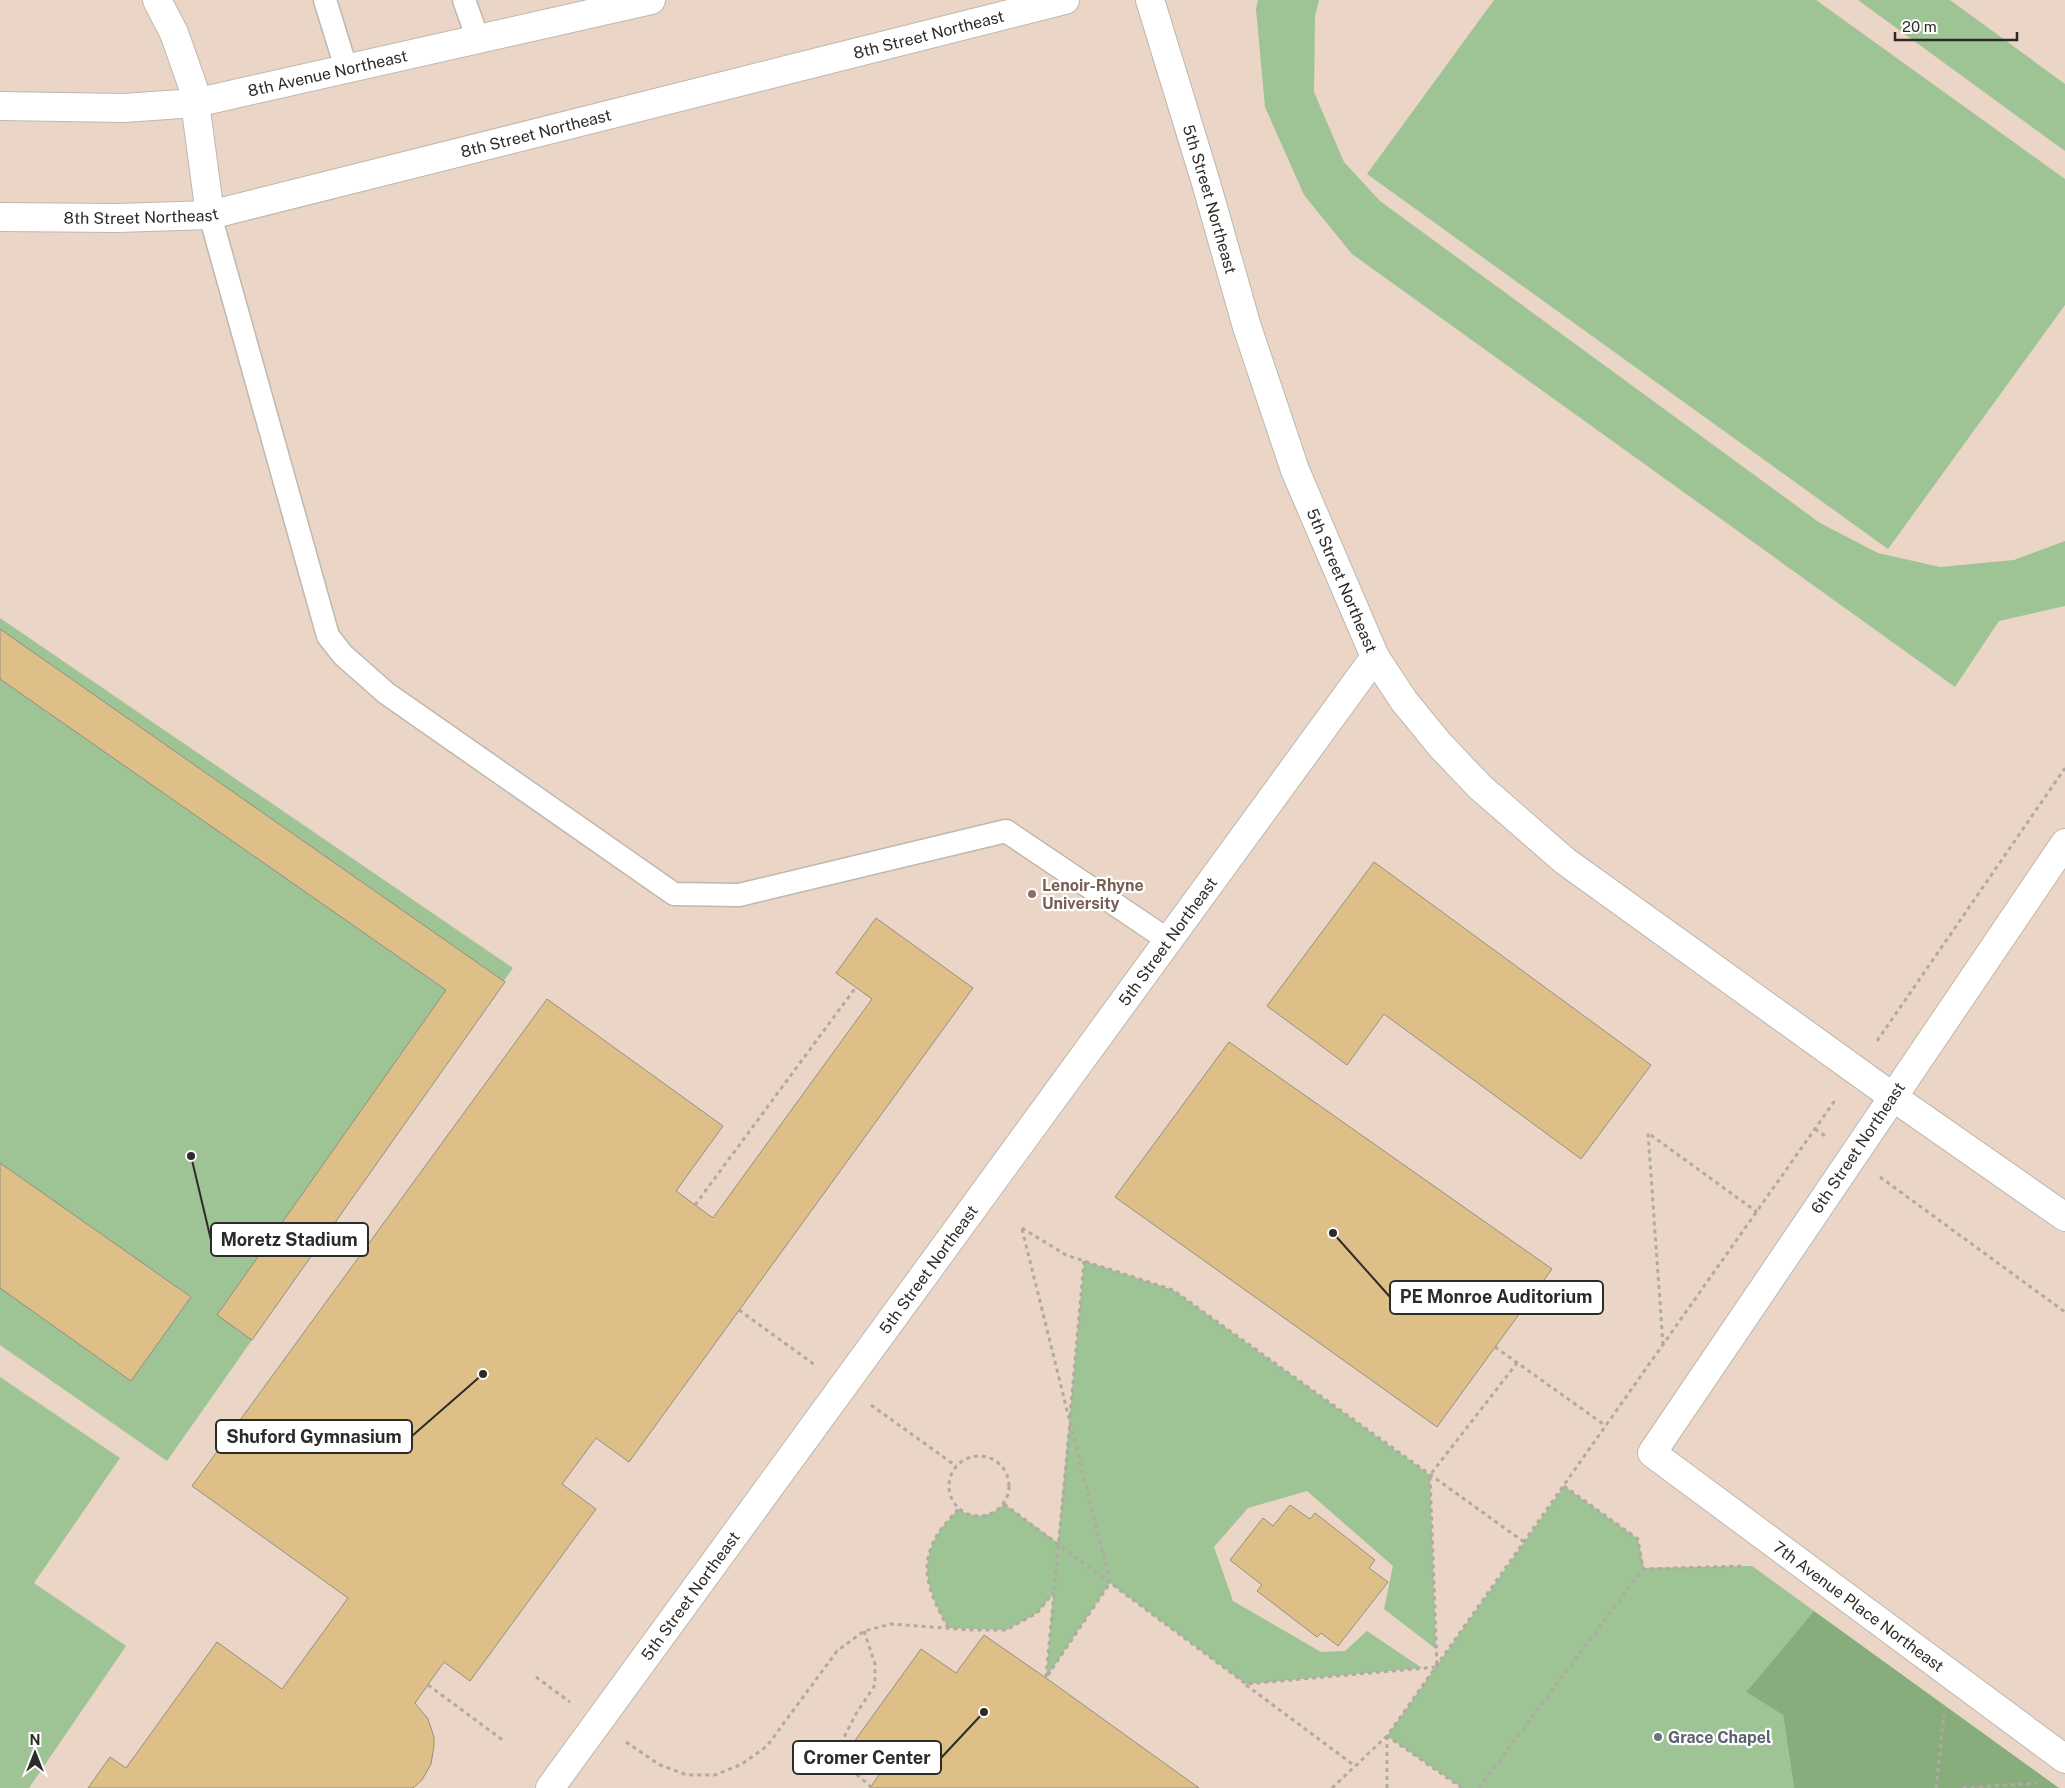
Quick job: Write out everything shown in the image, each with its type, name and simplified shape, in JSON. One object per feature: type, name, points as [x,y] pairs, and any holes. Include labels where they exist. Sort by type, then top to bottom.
[{"type":"street","points":[[157,0],[174,32],[193,87],[210,215]]},
{"type":"street","name":"8th Avenue Northeast","points":[[0,106],[124,108],[195,103],[651,0]]},
{"type":"street","name":"8th Street Northeast","points":[[0,217],[118,218],[210,215],[1065,0]]},
{"type":"street","name":"5th Street Northeast","points":[[550,1788],[1375,657],[1289,452],[1247,327],[1206,183],[1150,0]]},
{"type":"street","points":[[1375,657],[1404,701],[1440,745],[1480,787],[1565,861],[1893,1097],[2065,1217]]},
{"type":"street","name":"6th Street Northeast","points":[[1652,1453],[2065,842]]},
{"type":"street","name":"7th Avenue Place Northeast","points":[[1652,1453],[2065,1759]]},
{"type":"lane","points":[[325,0],[346,68]]},
{"type":"lane","points":[[464,0],[478,39]]},
{"type":"lane","points":[[210,215],[328,636],[343,655],[386,693],[674,894],[739,895],[1006,831],[1168,940]]},
{"type":"path","points":[[1332,1788],[1388,1736],[1757,1212],[2065,768]]},
{"type":"path","points":[[695,1205],[856,987]]},
{"type":"path","points":[[1815,1129],[1935,1219],[2065,1312]]},
{"type":"path","points":[[1663,1346],[1648,1133],[1757,1212]]},
{"type":"path","points":[[1084,1262],[1070,1420],[1053,1593],[1046,1678],[1110,1583],[1070,1420],[1022,1228],[1066,1255],[1173,1290],[1524,1542]]},
{"type":"path","points":[[1495,1347],[1606,1426]]},
{"type":"path","points":[[1437,1666],[1430,1474],[1517,1363]]},
{"type":"path","points":[[976,1456],[986,1456],[1002,1466],[1010,1485],[1004,1504],[997,1511],[977,1517],[967,1515],[958,1509],[948,1492],[948,1481],[951,1472],[966,1458],[976,1456]]},
{"type":"path","points":[[1479,1788],[1643,1568],[1638,1539],[1564,1486]]},
{"type":"path","points":[[1004,1504],[1355,1766]]},
{"type":"path","points":[[948,1628],[930,1593],[927,1565],[936,1536],[958,1509]]},
{"type":"path","points":[[1643,1568],[1752,1566]]},
{"type":"path","points":[[640,1753],[660,1765],[687,1776],[715,1775],[742,1764],[767,1746],[837,1651],[864,1631],[891,1624],[1006,1630],[1037,1613],[1053,1593]]},
{"type":"path","points":[[864,1631],[875,1664],[875,1685],[856,1714],[841,1744],[845,1764],[871,1787]]},
{"type":"path","points":[[1246,1684],[1437,1666]]},
{"type":"path","points":[[428,1685],[504,1741]]},
{"type":"path","points":[[1936,1788],[1945,1705]]},
{"type":"path","points":[[1387,1788],[1388,1736]]},
{"type":"path","points":[[1388,1736],[1462,1788]]},
{"type":"path","points":[[1963,1788],[2042,1783]]},
{"type":"shaded area","name":"Lenoir-Rhyne University","points":[[0,0],[2065,0],[2065,1788],[0,1788]]},
{"type":"green space","points":[[1258,0],[1319,0],[1315,16],[1314,92],[1344,162],[1380,201],[1820,523],[1878,553],[1940,567],[2014,560],[2065,541],[2065,606],[1999,621],[1955,687],[1352,254],[1304,195],[1265,107],[1256,9]]},
{"type":"green space","points":[[1494,0],[1816,0],[2065,179],[2065,305],[1888,549],[1367,174]]},
{"type":"green space","points":[[1858,0],[1950,0],[2065,84],[2065,151]]},
{"type":"green space","points":[[0,618],[513,968],[167,1461],[0,1345]]},
{"type":"green space","points":[[1084,1261],[1173,1290],[1430,1475],[1436,1649],[1384,1609],[1393,1566],[1307,1491],[1248,1508],[1214,1547],[1233,1601],[1321,1652],[1345,1651],[1367,1631],[1422,1668],[1246,1684],[1110,1583],[1046,1678],[1053,1594],[1037,1613],[1006,1630],[948,1628],[932,1595],[927,1573],[928,1561],[930,1549],[938,1533],[958,1509],[976,1516],[982,1516],[999,1509],[1004,1504],[1058,1543]]},
{"type":"green space","points":[[0,1377],[120,1458],[34,1583],[126,1646],[29,1788],[0,1788]]},
{"type":"green space","points":[[1564,1486],[1638,1539],[1644,1568],[1752,1566],[1814,1611],[1746,1692],[1783,1715],[1794,1788],[1462,1788],[1387,1736]]},
{"type":"green space","points":[[1814,1611],[2059,1788],[1794,1788],[1783,1715],[1746,1692]]},
{"type":"building","points":[[0,629],[505,982],[252,1340],[217,1315],[446,990],[0,679]]},
{"type":"building","points":[[1374,862],[1651,1065],[1581,1159],[1384,1014],[1347,1065],[1267,1006]]},
{"type":"building","points":[[876,918],[973,988],[629,1462],[596,1438],[562,1484],[596,1509],[470,1681],[444,1662],[415,1703],[428,1719],[434,1737],[431,1764],[422,1780],[413,1788],[88,1788],[110,1757],[126,1768],[217,1642],[282,1689],[348,1598],[192,1486],[547,999],[723,1126],[676,1191],[713,1218],[872,999],[836,973]]},
{"type":"building","points":[[1229,1042],[1552,1269],[1437,1427],[1115,1197]]},
{"type":"building","points":[[0,1163],[191,1297],[131,1381],[0,1288]]},
{"type":"building","points":[[1290,1505],[1310,1519],[1315,1513],[1375,1560],[1369,1568],[1388,1582],[1338,1646],[1321,1633],[1317,1637],[1257,1591],[1262,1585],[1230,1560],[1263,1518],[1273,1526]]},
{"type":"building","points":[[984,1635],[1199,1788],[870,1788],[883,1769],[851,1746],[921,1649],[956,1673]]},
{"type":"place","name":"Lenoir-Rhyne University","points":[[1032,894]]},
{"type":"place","name":"Moretz Stadium","points":[[191,1156]]},
{"type":"place","name":"PE Monroe Auditorium","points":[[1333,1233]]},
{"type":"place","name":"Shuford Gymnasium","points":[[483,1374]]},
{"type":"place","name":"Cromer Center","points":[[984,1712]]},
{"type":"place","name":"Grace Chapel","points":[[1658,1737]]}]
